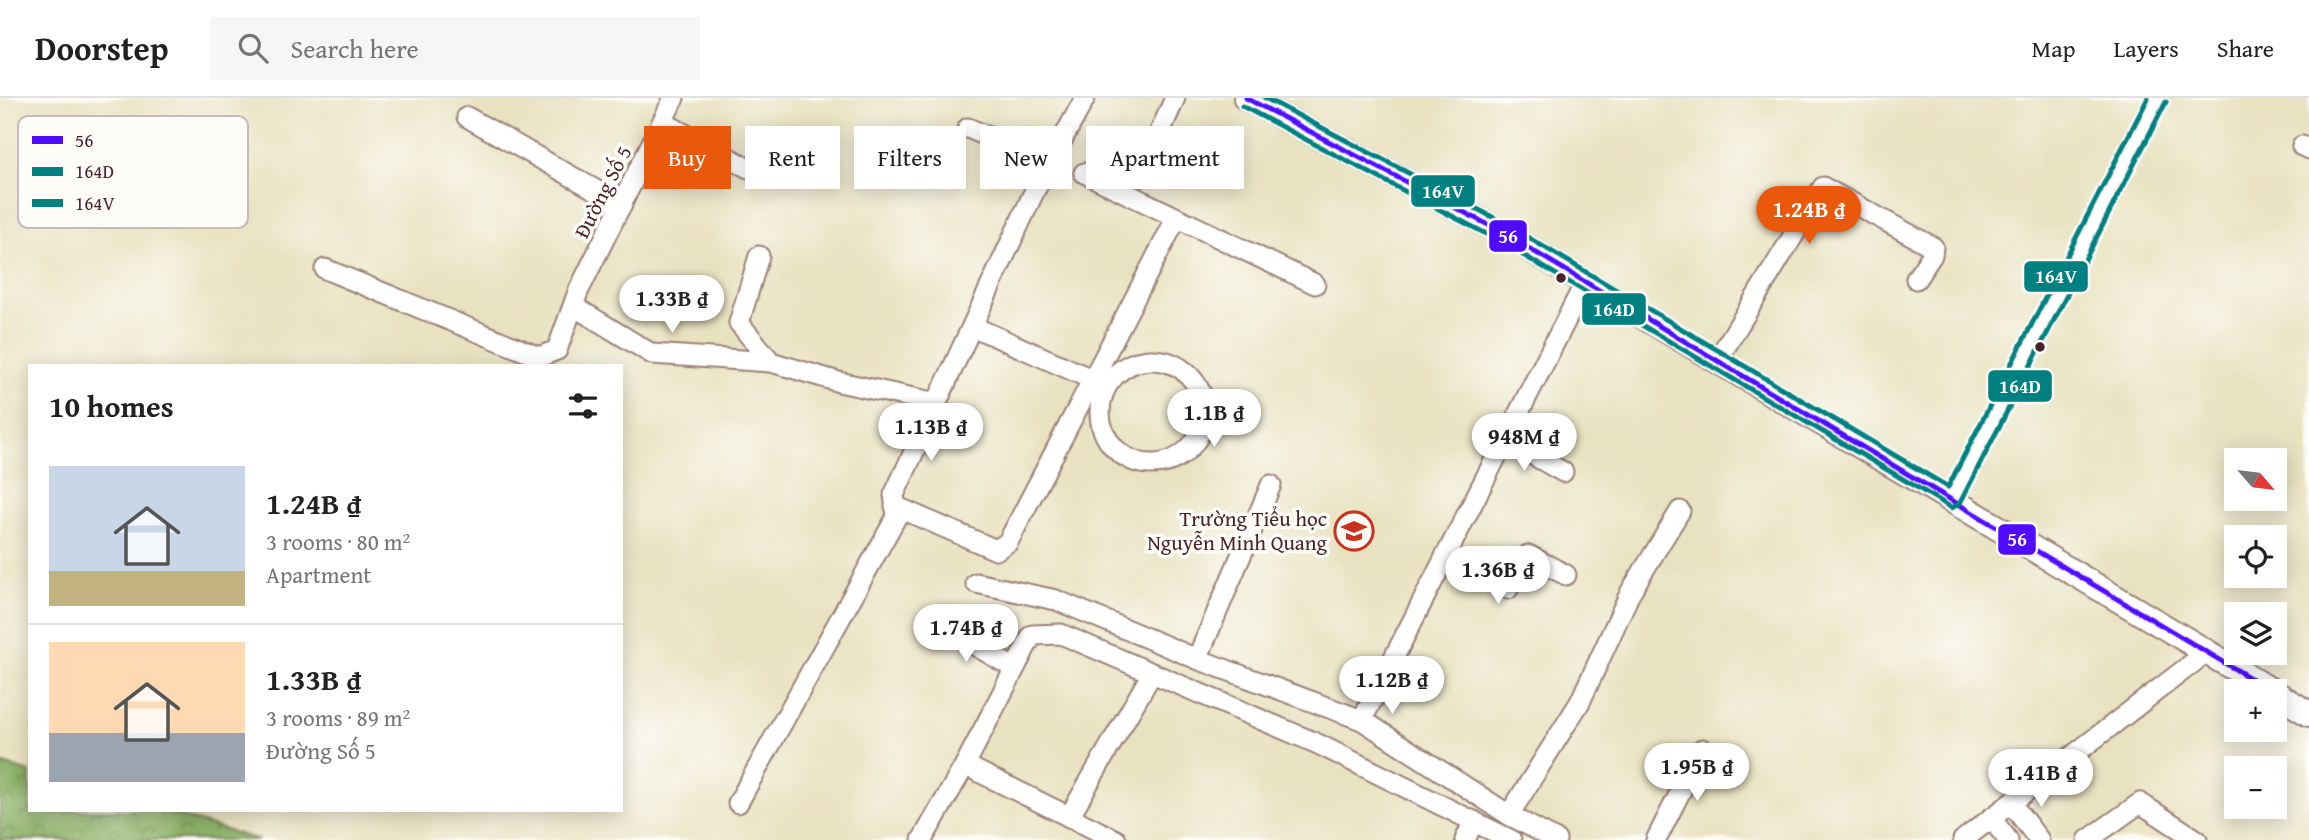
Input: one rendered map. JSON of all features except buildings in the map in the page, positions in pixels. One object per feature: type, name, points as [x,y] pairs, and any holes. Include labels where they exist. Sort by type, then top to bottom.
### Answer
[{"type":"main road","points":[[1246,98],[1498,230],[2252,679]]},
{"type":"main road","points":[[2287,700],[2309,713]]},
{"type":"street","points":[[1071,126],[1085,98]]},
{"type":"street","points":[[1163,126],[1175,98]]},
{"type":"street","points":[[1952,499],[2158,98]]},
{"type":"street","name":"Đường Số 5","points":[[325,269],[539,357],[556,350],[575,307],[578,292],[672,99]]},
{"type":"street","points":[[467,117],[622,205]]},
{"type":"street","points":[[663,121],[745,166]]},
{"type":"street","points":[[968,128],[980,133]]},
{"type":"street","points":[[1084,173],[1315,284]]},
{"type":"street","points":[[1718,359],[1823,187],[1933,247],[1929,260],[1916,279]]},
{"type":"street","points":[[738,803],[897,516],[894,495],[1036,189]]},
{"type":"street","points":[[895,506],[996,550],[1008,542],[1099,382],[1176,219]]},
{"type":"street","points":[[760,256],[739,323],[771,362]]},
{"type":"street","points":[[1362,720],[1586,281]]},
{"type":"street","points":[[575,307],[652,354],[771,362],[839,382],[937,403]]},
{"type":"street","points":[[974,327],[1099,382]]},
{"type":"street","points":[[1153,360],[1178,367],[1189,375],[1202,399],[1202,426],[1196,439],[1188,449],[1164,463],[1151,464],[1125,457],[1114,449],[1101,425],[1099,382],[1139,361],[1153,360]]},
{"type":"street","points":[[1505,439],[1563,472]]},
{"type":"street","points":[[1197,659],[1271,485]]},
{"type":"street","points":[[1508,815],[1580,702],[1631,591],[1680,511]]},
{"type":"street","points":[[1447,554],[1508,589],[1528,555],[1566,575]]},
{"type":"street","points":[[976,583],[1056,600],[1197,659],[1362,720],[1508,815],[1556,840]]},
{"type":"street","points":[[938,624],[1014,668]]},
{"type":"street","points":[[922,840],[965,765],[1032,635],[1060,634],[1318,744],[1474,821],[1500,838]]},
{"type":"street","points":[[1963,840],[2207,652]]},
{"type":"street","points":[[1069,817],[1151,675]]},
{"type":"street","points":[[1656,840],[1702,749]]},
{"type":"street","points":[[965,765],[1116,840]]},
{"type":"street","points":[[2011,803],[2039,840]]},
{"type":"street","points":[[2088,840],[2140,803],[2197,840]]},
{"type":"street","points":[[1991,818],[2008,840]]},
{"type":"street","points":[[1465,840],[1474,821]]},
{"type":"green space","points":[[0,763],[28,771],[28,812],[166,812],[259,840],[0,840]]},
{"type":"transit line","name":"56","points":[[1246,98],[1498,230],[2252,679]]},
{"type":"transit line","name":"164V","points":[[1265,98],[1502,222],[1948,487],[2148,98]]},
{"type":"transit line","name":"164D","points":[[1242,106],[1494,238],[1952,508],[1960,503],[2166,102]]},
{"type":"place","name":"Trường Tiểu học Nguyễn Minh Quang","points":[[1354,531]]}]
